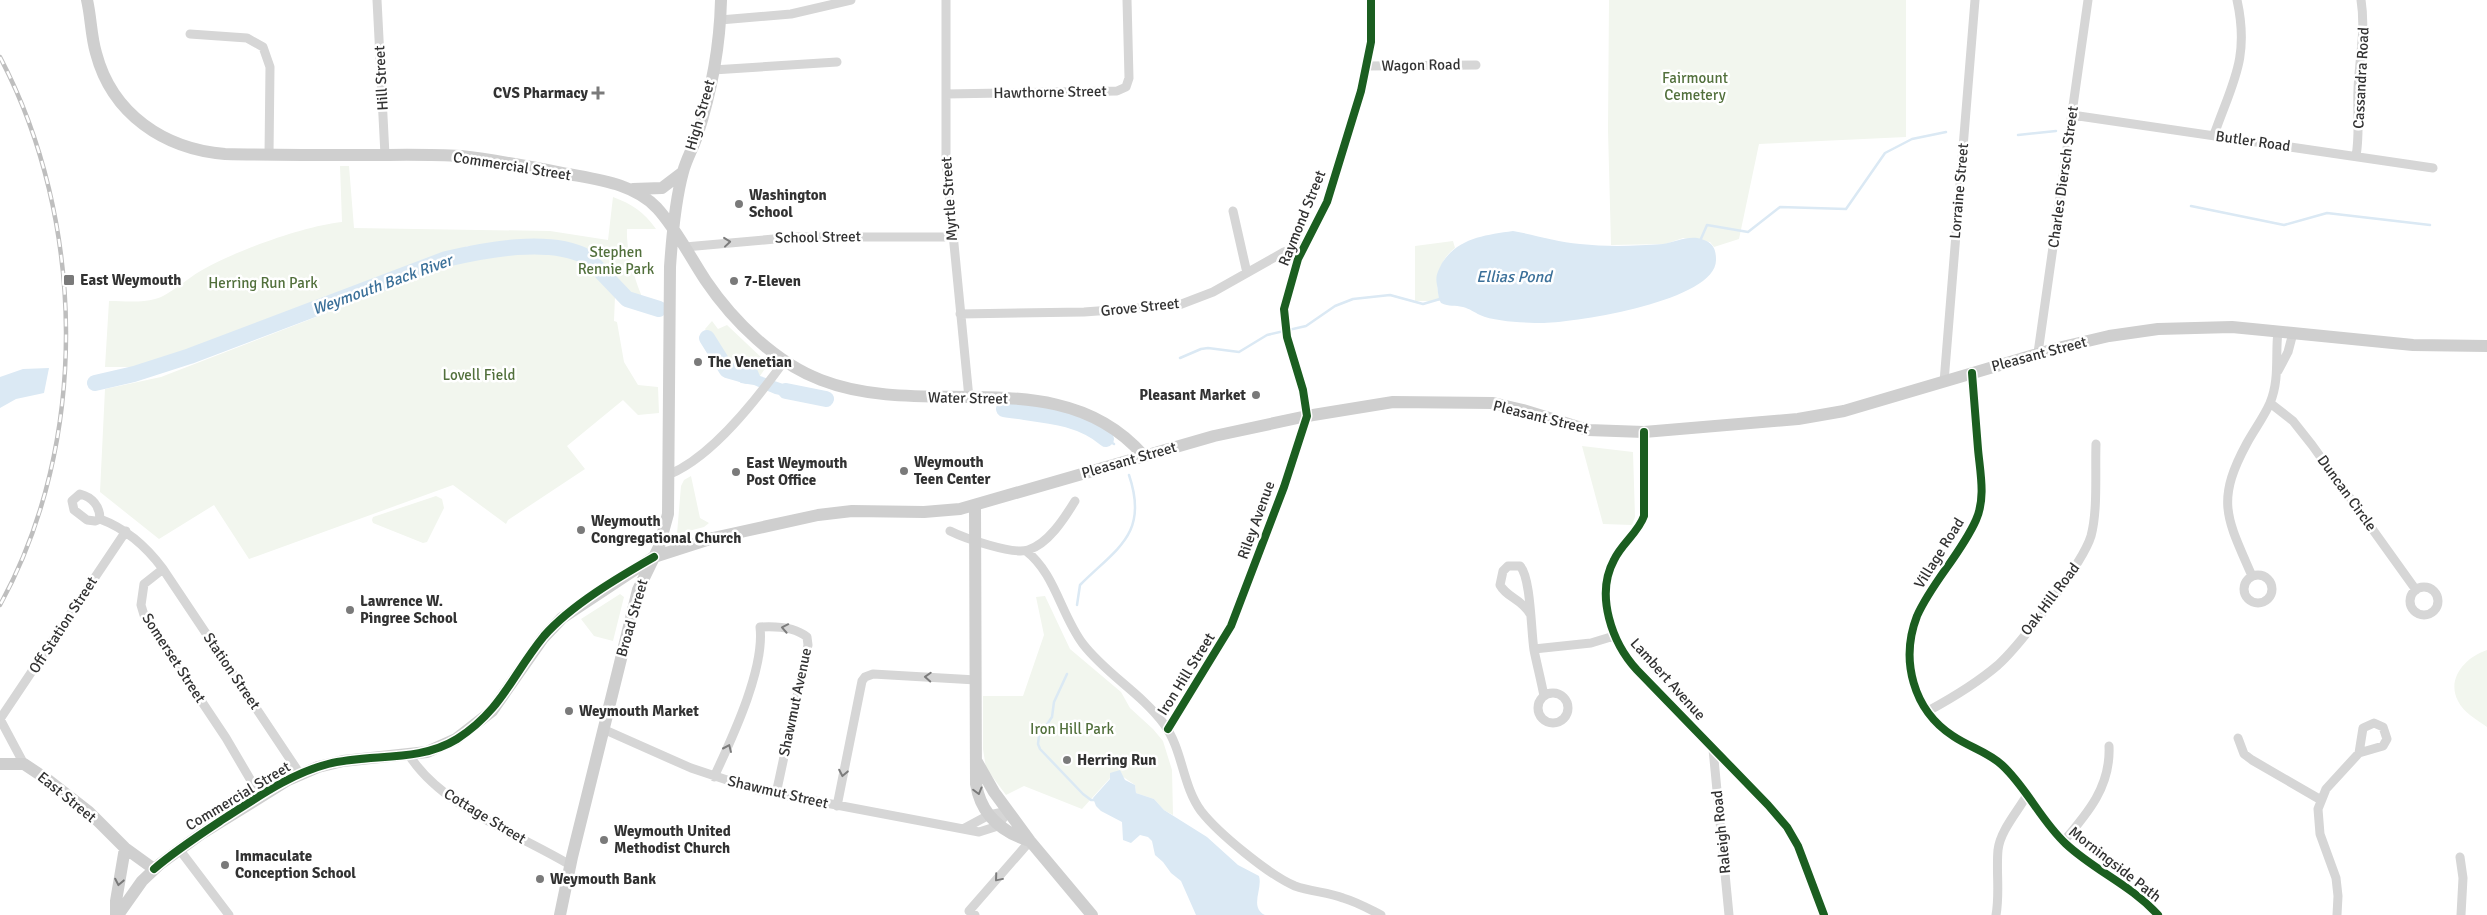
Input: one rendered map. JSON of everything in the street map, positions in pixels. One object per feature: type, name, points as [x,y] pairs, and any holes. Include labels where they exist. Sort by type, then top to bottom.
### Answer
[{"type":"main road","name":"Commercial Street","points":[[87,0],[96,53],[103,73],[120,102],[138,121],[168,141],[193,150],[225,154],[451,156],[506,162],[630,188],[656,207],[673,229],[707,282],[735,317],[785,360]]},
{"type":"main road","name":"High Street","points":[[673,229],[683,172],[697,136],[713,70],[721,0]]},
{"type":"main road","points":[[630,188],[649,190],[662,188],[683,172]]},
{"type":"main road","name":"Broad Street","points":[[560,915],[570,865],[638,590],[654,557],[667,523],[670,474],[670,280],[673,229]]},
{"type":"main road","name":"Pleasant Street","points":[[718,536],[836,512],[936,512],[975,505],[1142,455],[1214,436],[1308,416],[1393,402],[1475,402],[1515,408],[1588,430],[1644,432],[1819,416],[1863,406],[2038,353],[2109,336],[2158,329],[2232,327],[2418,346],[2487,346]]},
{"type":"main road","name":"Water Street","points":[[785,360],[820,380],[848,389],[895,396],[1045,401],[1070,407],[1117,430],[1142,455]]},
{"type":"main road","points":[[975,505],[975,758],[977,792],[993,820],[1030,841]]},
{"type":"main road","name":"Commercial Street","points":[[117,915],[142,881],[154,869],[260,796],[300,774],[343,761],[409,755],[427,752],[447,744],[481,721],[501,700],[551,629],[582,604],[654,557],[718,536]]},
{"type":"main road","points":[[975,758],[985,778],[1030,841],[1092,915]]},
{"type":"main road","name":"East Street","points":[[0,764],[24,764],[67,794],[126,848],[154,869]]},
{"type":"main road","points":[[117,915],[116,900],[126,848]]},
{"type":"street","name":"Hill Street","points":[[377,0],[385,155]]},
{"type":"street","points":[[720,20],[791,14],[851,0]]},
{"type":"street","name":"Myrtle Street","points":[[946,0],[946,162],[969,398]]},
{"type":"street","name":"Hawthorne Street","points":[[946,94],[1117,91],[1126,87],[1129,78],[1127,0]]},
{"type":"street","name":"Raymond Street","points":[[1308,416],[1303,390],[1283,318],[1285,300],[1306,244],[1327,202],[1367,66],[1372,28],[1371,0]]},
{"type":"street","name":"Lorraine Street","points":[[1944,382],[1975,0]]},
{"type":"street","name":"Charles Diersch Street","points":[[2038,353],[2088,0]]},
{"type":"street","points":[[2214,136],[2236,79],[2241,54],[2242,32],[2237,0]]},
{"type":"street","name":"Cassandra Road","points":[[2356,156],[2358,140],[2358,88],[2364,45],[2364,19],[2361,0]]},
{"type":"street","points":[[190,34],[247,38],[263,47],[270,67],[269,155]]},
{"type":"street","points":[[713,70],[837,62]]},
{"type":"street","name":"Wagon Road","points":[[1367,66],[1476,65]]},
{"type":"street","name":"Butler Road","points":[[2072,115],[2434,168]]},
{"type":"street","points":[[1233,211],[1247,273]]},
{"type":"street","name":"School Street","points":[[685,247],[770,238],[952,237]]},
{"type":"street","name":"Grove Street","points":[[960,314],[1084,312],[1164,307],[1195,300],[1284,252],[1306,244]]},
{"type":"street","points":[[2252,576],[2230,524],[2226,496],[2235,467],[2270,403],[2277,371],[2278,331]]},
{"type":"street","points":[[2277,371],[2288,352],[2293,333]]},
{"type":"street","points":[[670,474],[702,456],[758,394],[785,360]]},
{"type":"street","name":"Village Road","points":[[1928,711],[1916,691],[1911,676],[1910,641],[1921,609],[1969,534],[1980,507],[1981,480],[1972,373]]},
{"type":"street","name":"Duncan Circle","points":[[2270,403],[2293,421],[2416,590]]},
{"type":"street","name":"Riley Avenue","points":[[1228,633],[1284,487],[1308,416]]},
{"type":"street","name":"Lambert Avenue","points":[[1644,432],[1644,516],[1641,524],[1614,558],[1607,576],[1607,604],[1614,636],[1625,658],[1768,805],[1792,835],[1804,860],[1824,915]]},
{"type":"street","name":"Oak Hill Road","points":[[1928,711],[1960,694],[1998,664],[2065,581],[2085,551],[2091,534],[2096,444]]},
{"type":"street","points":[[950,531],[976,542],[1026,551],[1037,546],[1057,527],[1075,501]]},
{"type":"street","points":[[100,518],[126,531],[151,553],[164,569]]},
{"type":"street","name":"Off Station Street","points":[[0,719],[126,531]]},
{"type":"street","name":"Iron Hill Street","points":[[1026,551],[1042,566],[1065,615],[1084,645],[1168,729],[1179,752],[1194,800],[1210,821],[1284,880],[1304,889],[1343,897],[1381,915]]},
{"type":"street","points":[[1530,614],[1522,601],[1507,592],[1500,584],[1503,571],[1513,564],[1524,570],[1530,614],[1534,649],[1544,696]]},
{"type":"street","name":"Station Street","points":[[164,569],[300,774]]},
{"type":"street","name":"Somerset Street","points":[[164,569],[144,584],[141,605],[144,615],[226,738],[260,796]]},
{"type":"street","name":"Shawmut Avenue","points":[[714,776],[740,718],[760,652],[760,627],[782,627],[807,637],[808,645],[804,673],[776,794]]},
{"type":"street","name":"Iron Hill Street","points":[[1168,729],[1228,633]]},
{"type":"street","points":[[1534,649],[1591,643],[1614,636]]},
{"type":"street","points":[[837,806],[862,681],[865,677],[874,674],[976,680]]},
{"type":"street","name":"Morningside Path","points":[[1928,711],[1953,736],[2001,763],[2027,795],[2048,827],[2063,842],[2083,860],[2132,890],[2158,915]]},
{"type":"street","points":[[0,719],[24,764]]},
{"type":"street","name":"Shawmut Street","points":[[603,729],[714,776],[776,794],[978,832],[1008,811]]},
{"type":"street","points":[[2238,738],[2244,754],[2252,760],[2321,800]]},
{"type":"street","points":[[2063,842],[2096,800],[2106,778],[2110,746]]},
{"type":"street","name":"Raleigh Road","points":[[1713,749],[1729,915]]},
{"type":"street","points":[[2337,915],[2338,896],[2336,878],[2318,827],[2318,809],[2330,785],[2359,753]]},
{"type":"street","name":"Cottage Street","points":[[409,755],[420,771],[447,794],[570,865]]},
{"type":"street","points":[[1996,915],[2000,885],[1998,849],[2004,833],[2027,795]]},
{"type":"street","name":"Shawmut Street","points":[[961,830],[993,820],[1008,811]]},
{"type":"street","points":[[975,915],[969,911],[1030,841]]},
{"type":"street","points":[[179,850],[228,915]]},
{"type":"street","points":[[2460,856],[2463,878],[2461,915]]},
{"type":"green space","name":"Fairmount Cemetery","points":[[1609,0],[1906,0],[1906,137],[1759,144],[1739,239],[1714,247],[1710,242],[1683,238],[1665,244],[1611,245],[1608,130]]},
{"type":"green space","name":"Herring Run Park","points":[[340,166],[349,166],[354,228],[550,231],[608,240],[613,197],[620,200],[642,213],[656,229],[627,229],[632,267],[645,303],[631,298],[594,261],[599,256],[551,245],[468,246],[158,362],[140,367],[105,367],[109,301],[132,302],[161,297],[198,272],[235,254],[309,228],[342,222]]},
{"type":"green space","points":[[1453,241],[1455,248],[1441,265],[1439,272],[1437,287],[1440,301],[1415,301],[1415,246]]},
{"type":"green space","name":"Lovell Field","points":[[514,250],[562,252],[581,257],[588,262],[611,288],[615,296],[614,321],[617,322],[624,362],[638,385],[658,387],[659,413],[638,415],[623,400],[567,446],[585,469],[508,520],[506,524],[453,485],[249,559],[214,505],[159,539],[100,492],[105,389],[161,377],[482,253]]},
{"type":"green space","points":[[712,321],[718,329],[727,325],[763,359],[766,367],[760,376],[750,370],[729,367],[705,329]]},
{"type":"green space","points":[[1582,446],[1633,452],[1635,517],[1632,525],[1603,524]]},
{"type":"green space","points":[[691,476],[700,518],[709,523],[704,527],[677,534],[681,486],[684,480]]},
{"type":"green space","points":[[436,496],[442,499],[444,508],[427,542],[423,543],[373,523],[373,517]]},
{"type":"green space","points":[[620,594],[624,597],[613,641],[594,636],[581,619]]},
{"type":"green space","name":"Iron Hill Park","points":[[1045,596],[1070,649],[1121,692],[1130,708],[1163,741],[1172,770],[1173,815],[1164,810],[1154,799],[1136,793],[1135,785],[1122,776],[1111,777],[1082,809],[1024,786],[1006,795],[986,768],[983,749],[983,696],[1023,696],[1044,635],[1036,597]]},
{"type":"green space","points":[[2487,650],[2487,727],[2471,716],[2460,705],[2455,692],[2455,684],[2456,677],[2465,663]]},
{"type":"water","name":"Ellias Pond","points":[[1513,231],[1563,242],[1601,246],[1663,244],[1689,238],[1699,238],[1712,245],[1715,250],[1716,260],[1710,274],[1694,287],[1670,298],[1642,307],[1561,322],[1512,322],[1486,317],[1463,307],[1441,303],[1436,282],[1438,271],[1448,255],[1456,248],[1473,239]]},
{"type":"water","points":[[741,357],[750,370],[757,369],[760,376],[795,388],[807,396],[789,397],[775,394],[754,385],[741,383],[726,372]]},
{"type":"water","points":[[49,368],[44,393],[16,399],[0,408],[0,377],[23,369]]},
{"type":"water","points":[[1120,770],[1125,780],[1135,785],[1136,793],[1154,799],[1164,810],[1207,837],[1238,865],[1259,876],[1257,903],[1260,912],[1265,915],[1196,915],[1181,881],[1155,855],[1152,841],[1148,837],[1140,835],[1131,843],[1123,840],[1122,822],[1101,811],[1096,806],[1093,798],[1110,779],[1110,773]]},
{"type":"waterway","name":"Weymouth Back River","points":[[2018,135],[2056,131]]},
{"type":"waterway","name":"Weymouth Back River","points":[[1700,241],[1707,225],[1748,232],[1780,207],[1846,209],[1885,153],[1912,139],[1946,132]]},
{"type":"waterway","name":"Weymouth Back River","points":[[2191,206],[2284,225],[2327,213],[2430,225]]},
{"type":"waterway","name":"Weymouth Back River","points":[[95,383],[134,374],[190,356],[446,259],[498,249],[536,246],[572,251],[587,257],[627,299],[659,309]]},
{"type":"waterway","points":[[1180,358],[1208,348],[1239,352],[1267,335],[1306,326],[1335,306],[1353,299],[1390,295],[1423,304],[1440,299]]},
{"type":"waterway","name":"Weymouth Back River","points":[[707,338],[727,370],[748,376]]},
{"type":"waterway","name":"Weymouth Back River","points":[[786,391],[826,399]]},
{"type":"waterway","name":"Weymouth Back River","points":[[1004,409],[1058,417],[1083,425],[1106,439]]},
{"type":"waterway","name":"Weymouth Back River","points":[[1109,436],[1106,439],[1114,444]]},
{"type":"waterway","name":"Weymouth Back River","points":[[1077,605],[1080,585],[1117,549],[1126,538],[1132,526],[1135,512],[1134,495],[1129,475]]},
{"type":"waterway","name":"Weymouth Back River","points":[[1067,674],[1054,702],[1052,717],[1039,736],[1038,744],[1040,749],[1083,794],[1091,800],[1097,800]]},
{"type":"railway","points":[[0,57],[28,121],[49,189],[62,259],[66,331],[62,403],[50,473],[29,541],[0,605]]},
{"type":"cycle path","points":[[1168,729],[1231,626],[1284,487],[1307,416],[1303,390],[1287,337],[1284,309],[1298,259],[1327,202],[1361,91],[1371,42],[1371,0]]},
{"type":"cycle path","points":[[1972,373],[1981,476],[1981,503],[1976,520],[1963,545],[1930,591],[1917,616],[1910,650],[1910,666],[1914,683],[1928,712],[1939,725],[1953,736],[2002,765],[2066,844],[2077,854],[2125,886],[2158,915]]},
{"type":"cycle path","points":[[1644,432],[1644,516],[1638,528],[1621,548],[1614,560],[1606,588],[1606,603],[1614,633],[1628,659],[1637,670],[1787,827],[1798,846],[1824,915]]},
{"type":"cycle path","points":[[154,869],[225,818],[287,780],[314,768],[344,761],[410,755],[442,747],[457,739],[472,728],[496,704],[533,650],[555,625],[596,592],[654,557]]},
{"type":"place","name":"CVS Pharmacy","points":[[598,93]]},
{"type":"place","name":"Washington School","points":[[739,204]]},
{"type":"place","name":"East Weymouth","points":[[69,280]]},
{"type":"place","name":"7-Eleven","points":[[734,281]]},
{"type":"place","name":"The Venetian","points":[[698,362]]},
{"type":"place","name":"Pleasant Market","points":[[1256,395]]},
{"type":"place","name":"Weymouth Teen Center","points":[[904,471]]},
{"type":"place","name":"East Weymouth Post Office","points":[[736,472]]},
{"type":"place","name":"Weymouth Congregational Church","points":[[581,530]]},
{"type":"place","name":"Lawrence W. Pingree School","points":[[350,610]]},
{"type":"place","name":"Weymouth Market","points":[[569,711]]},
{"type":"place","name":"Herring Run","points":[[1067,760]]},
{"type":"place","name":"Weymouth United Methodist Church","points":[[604,840]]},
{"type":"place","name":"Immaculate Conception School","points":[[225,865]]},
{"type":"place","name":"Weymouth Bank","points":[[540,879]]},
{"type":"park label","name":"Stephen Rennie Park","points":[[616,260]]}]
